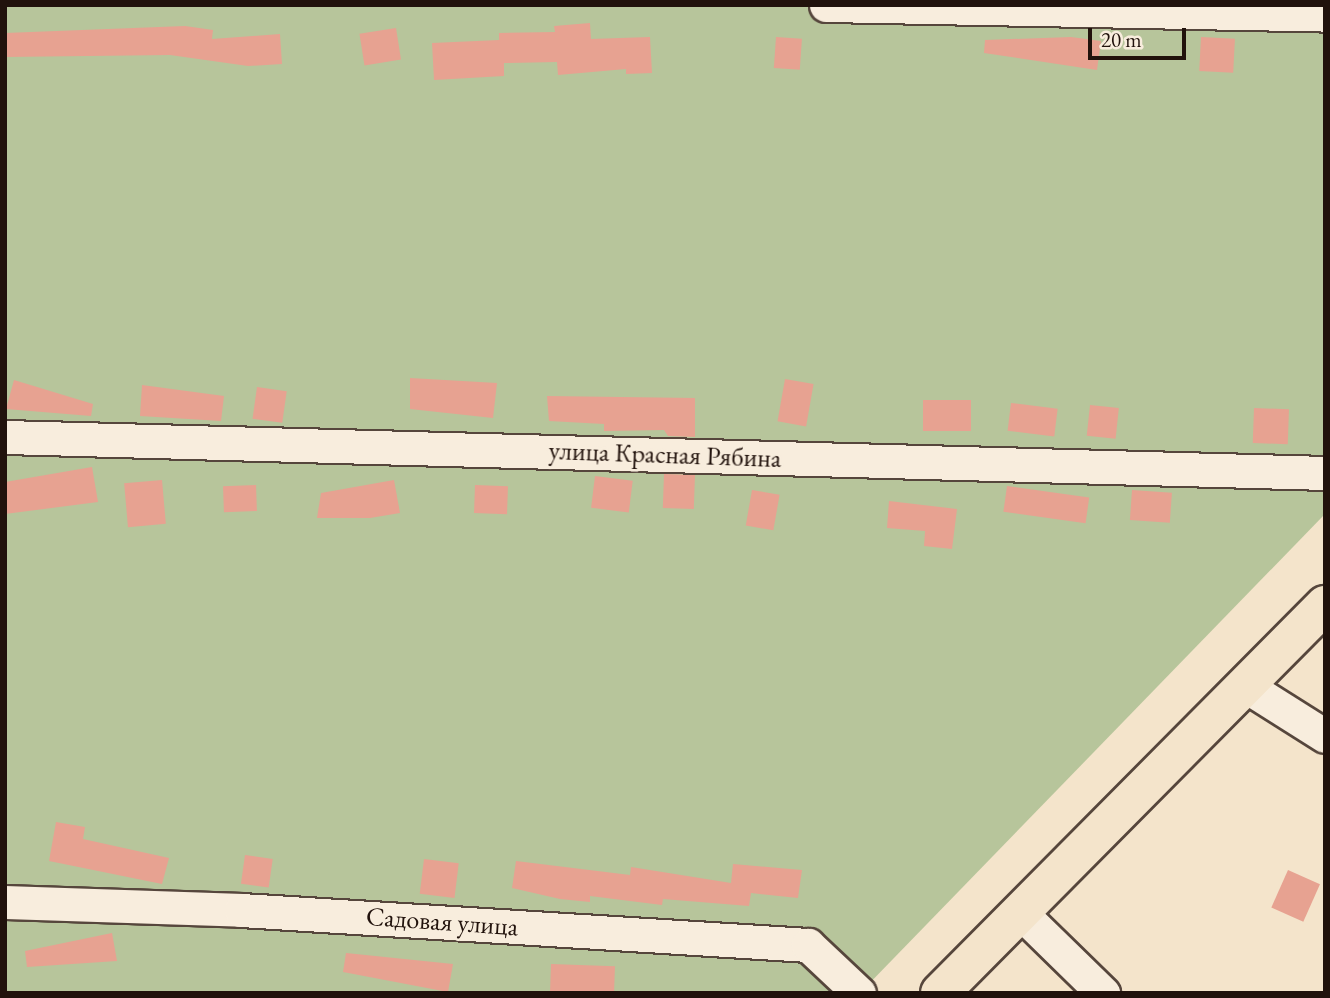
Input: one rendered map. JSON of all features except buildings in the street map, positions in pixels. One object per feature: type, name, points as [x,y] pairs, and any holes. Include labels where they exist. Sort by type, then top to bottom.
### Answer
[{"type":"main road","points":[[940,993],[1325,605]]},
{"type":"lane","points":[[826,5],[1325,15]]},
{"type":"lane","name":"улица Красная Рябина","points":[[5,437],[1325,473]]},
{"type":"lane","points":[[1246,686],[1325,736]]},
{"type":"lane","name":"Садовая улица","points":[[5,902],[242,910],[808,945],[859,993]]},
{"type":"lane","points":[[1021,913],[1103,993]]},
{"type":"green space","points":[[5,5],[1325,5],[1325,514],[860,993],[5,993]]}]
